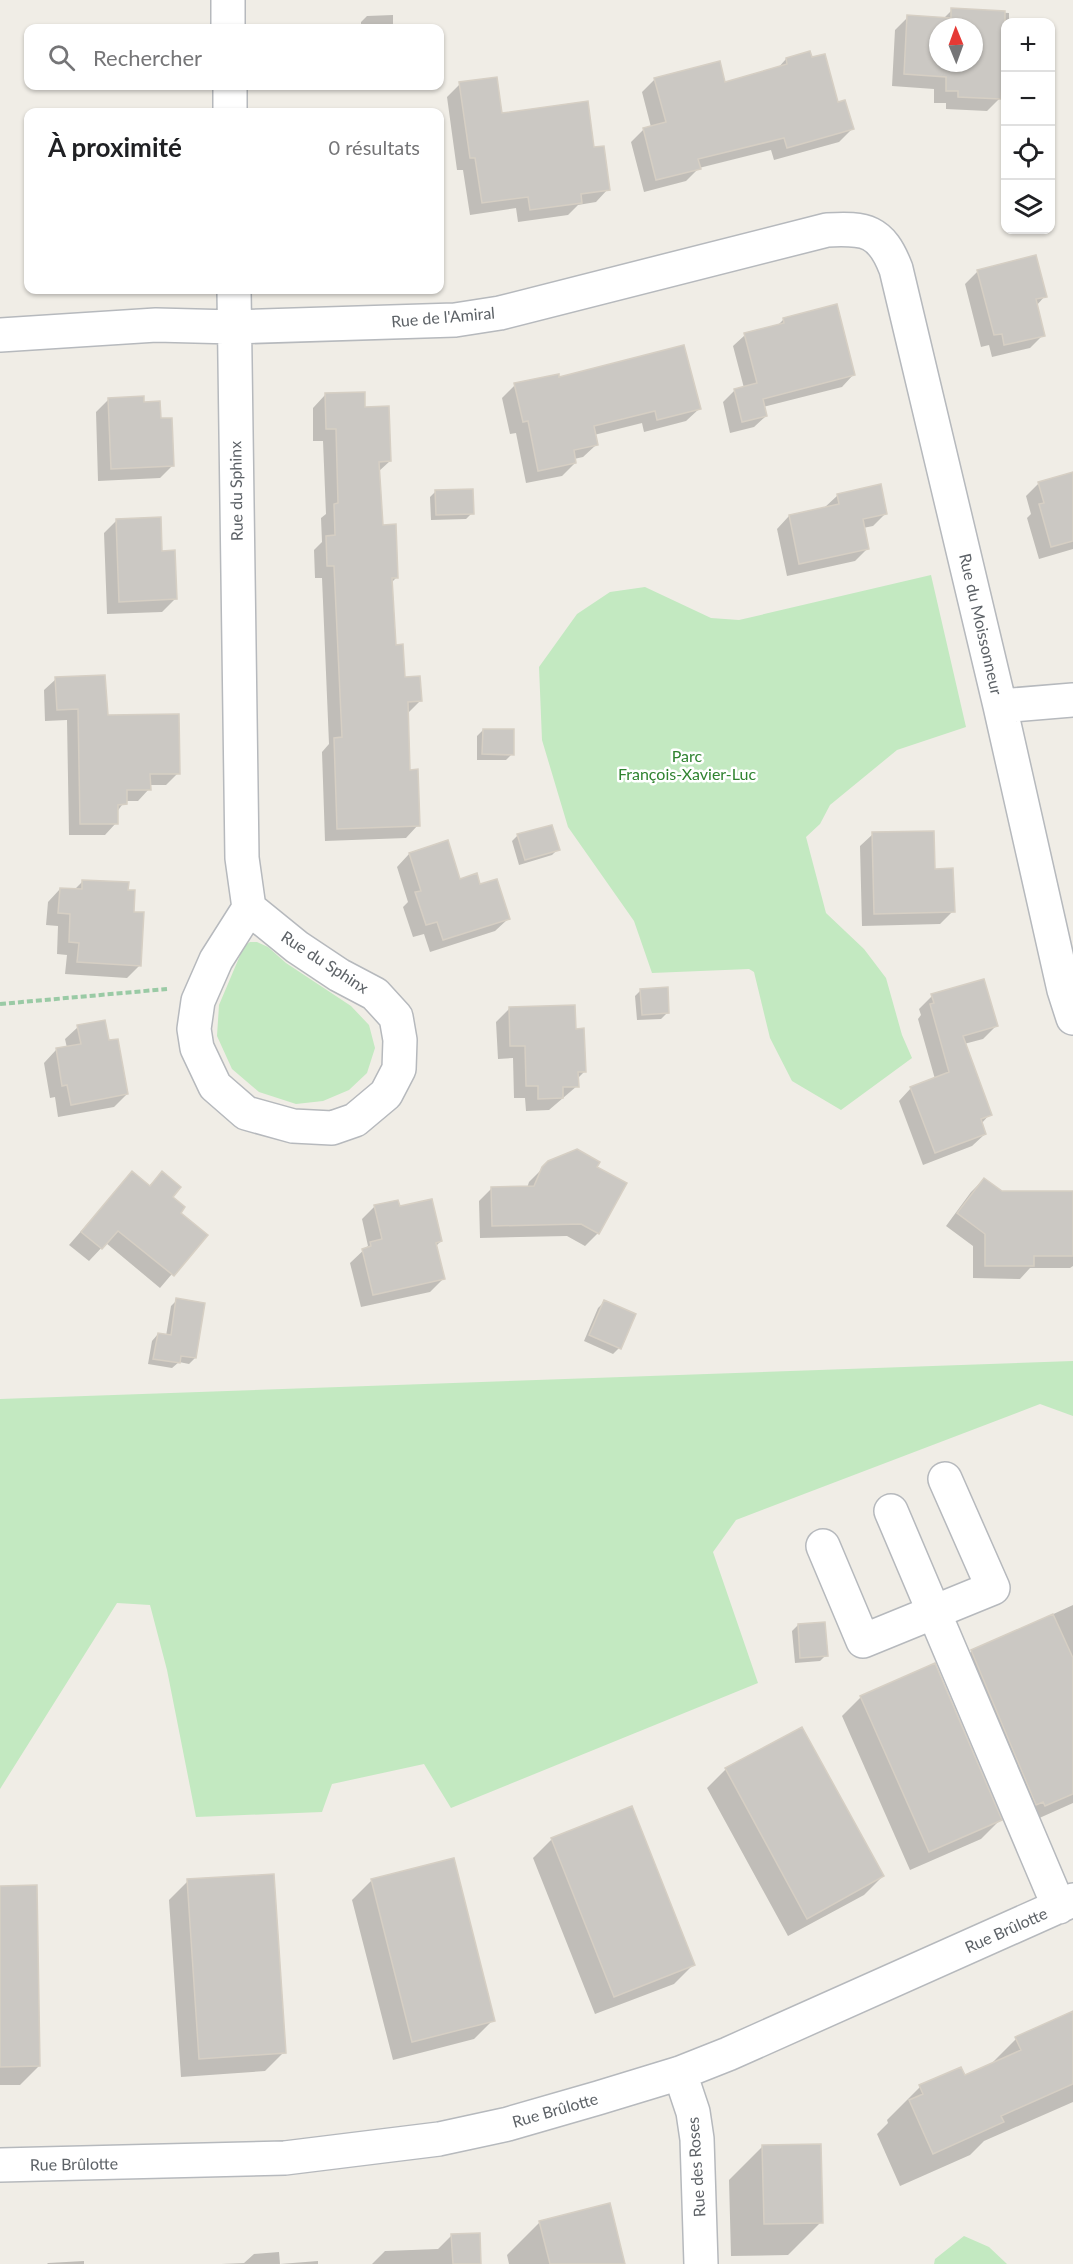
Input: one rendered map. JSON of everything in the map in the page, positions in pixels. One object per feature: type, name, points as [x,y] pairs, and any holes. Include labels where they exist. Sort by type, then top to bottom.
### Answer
[{"type":"street","points":[[228,0],[228,24]]},
{"type":"street","points":[[230,90],[230,108]]},
{"type":"street","name":"Rue de l'Amiral","points":[[0,335],[156,326],[234,327],[455,320],[500,314],[826,230],[855,228],[875,236]]},
{"type":"street","name":"Rue du Moissonneur","points":[[875,236],[889,249],[896,269],[1000,706],[1064,990],[1073,1018]]},
{"type":"street","name":"Rue du Sphinx","points":[[234,294],[242,858],[249,908],[216,960],[198,1001],[194,1029],[197,1048],[214,1086],[246,1113],[293,1126],[332,1128],[355,1120],[386,1094],[399,1068],[400,1040],[396,1017],[375,994],[339,975],[297,947],[249,908]]},
{"type":"street","points":[[1000,706],[1073,700]]},
{"type":"street","points":[[824,1546],[863,1641],[993,1588],[945,1479]]},
{"type":"street","points":[[891,1510],[933,1613],[1066,1903]]},
{"type":"street","name":"Rue Brûlotte","points":[[0,2165],[285,2158],[383,2148],[440,2139],[508,2124],[680,2073],[728,2054],[1066,1903]]},
{"type":"street","name":"Rue des Roses","points":[[680,2073],[693,2112],[697,2139],[701,2264]]},
{"type":"path","points":[[0,1004],[205,986]]},
{"type":"green space","name":"Parc François-Xavier-Luc","points":[[931,575],[966,727],[897,750],[830,805],[820,824],[806,837],[826,913],[864,949],[886,978],[902,1035],[912,1058],[841,1110],[792,1081],[770,1038],[754,972],[749,969],[652,973],[634,921],[568,827],[542,740],[539,667],[577,614],[610,592],[645,587],[711,618],[739,620]]},
{"type":"green space","points":[[250,942],[257,942],[268,947],[286,963],[351,1006],[369,1025],[375,1048],[367,1073],[349,1090],[323,1101],[296,1104],[259,1092],[232,1069],[217,1036],[219,1005],[244,946]]},
{"type":"green space","points":[[1073,1361],[1073,1416],[1040,1404],[736,1520],[713,1552],[758,1683],[451,1808],[424,1764],[332,1784],[322,1812],[196,1817],[167,1670],[150,1605],[117,1603],[0,1789],[0,1399]]},
{"type":"green space","points":[[964,2236],[989,2247],[1007,2264],[934,2264],[935,2259]]},
{"type":"building","points":[[951,8],[1005,11],[1005,18],[1001,18],[1001,99],[958,97],[958,91],[946,91],[946,77],[904,74],[907,15],[951,18]]},
{"type":"building","points":[[810,51],[812,57],[825,54],[838,102],[845,100],[854,129],[787,148],[784,138],[698,159],[701,169],[656,180],[643,128],[666,122],[654,78],[720,61],[725,82],[787,64],[786,58]]},
{"type":"building","points":[[497,77],[502,113],[588,101],[594,147],[604,146],[610,190],[581,194],[582,203],[530,210],[528,197],[482,203],[475,158],[470,158],[459,82]]},
{"type":"building","points":[[1036,255],[1047,297],[1036,299],[1045,336],[1004,345],[1002,334],[994,335],[977,270]]},
{"type":"building","points":[[837,304],[855,375],[763,399],[767,416],[742,422],[734,389],[757,383],[744,333],[784,323],[783,318]]},
{"type":"building","points":[[684,345],[701,409],[657,420],[655,411],[594,426],[598,445],[574,450],[576,463],[538,471],[528,421],[523,422],[514,383],[559,374],[559,377]]},
{"type":"building","points":[[365,392],[365,407],[389,406],[391,461],[379,462],[383,525],[396,524],[398,578],[392,578],[396,645],[403,644],[405,677],[420,676],[422,701],[408,702],[410,770],[418,769],[420,826],[337,829],[334,738],[342,737],[334,566],[327,566],[326,536],[335,535],[334,504],[338,503],[336,429],[326,429],[325,393]]},
{"type":"building","points":[[144,396],[144,402],[160,401],[161,418],[172,418],[174,466],[111,469],[108,398]]},
{"type":"building","points":[[1073,472],[1073,541],[1051,547],[1039,504],[1044,503],[1038,482]]},
{"type":"building","points":[[881,484],[887,514],[863,519],[869,549],[799,564],[789,515],[839,504],[837,494]]},
{"type":"building","points":[[473,489],[474,514],[436,515],[435,490]]},
{"type":"building","points":[[161,517],[162,551],[175,550],[177,599],[119,602],[116,519]]},
{"type":"building","points":[[105,675],[108,715],[179,714],[180,774],[150,774],[151,790],[127,790],[127,804],[118,805],[118,824],[80,824],[78,709],[57,710],[55,677]]},
{"type":"building","points":[[483,729],[514,729],[514,755],[482,754]]},
{"type":"building","points":[[552,825],[560,850],[525,860],[517,834]]},
{"type":"building","points":[[934,831],[935,869],[953,868],[955,912],[874,914],[872,832]]},
{"type":"building","points":[[448,840],[460,879],[477,873],[480,884],[497,879],[510,919],[443,940],[437,922],[426,925],[415,892],[421,891],[409,853]]},
{"type":"building","points":[[82,880],[129,882],[128,890],[135,890],[134,912],[144,912],[141,966],[77,962],[79,943],[69,942],[70,914],[58,913],[60,888],[82,889]]},
{"type":"building","points":[[984,979],[998,1026],[963,1036],[992,1115],[981,1119],[986,1134],[935,1153],[910,1087],[949,1072],[930,1004],[934,1003],[931,994]]},
{"type":"building","points":[[668,987],[669,1013],[642,1015],[640,989]]},
{"type":"building","points":[[575,1005],[576,1029],[584,1028],[586,1072],[578,1072],[579,1087],[563,1087],[563,1098],[538,1099],[538,1086],[526,1086],[525,1046],[510,1046],[509,1007]]},
{"type":"building","points":[[105,1020],[109,1040],[118,1039],[128,1094],[71,1105],[67,1085],[62,1086],[56,1048],[81,1044],[77,1025]]},
{"type":"building","points":[[577,1149],[600,1162],[597,1167],[627,1183],[599,1234],[581,1224],[492,1226],[491,1187],[534,1186],[542,1167],[548,1161]]},
{"type":"building","points":[[132,1171],[150,1186],[162,1171],[181,1187],[173,1197],[185,1207],[181,1213],[208,1235],[174,1276],[118,1231],[102,1249],[81,1232]]},
{"type":"building","points":[[984,1178],[1002,1191],[1073,1191],[1073,1256],[1034,1256],[1034,1266],[985,1266],[985,1234],[957,1213]]},
{"type":"building","points":[[432,1199],[442,1241],[436,1243],[445,1279],[373,1295],[362,1249],[371,1246],[370,1242],[382,1239],[374,1205],[398,1200],[400,1206]]},
{"type":"building","points":[[176,1298],[205,1303],[196,1358],[181,1356],[180,1363],[153,1359],[158,1333],[171,1335]]},
{"type":"building","points":[[604,1300],[636,1314],[621,1349],[589,1335]]},
{"type":"building","points":[[1053,1614],[1073,1658],[1073,1794],[1045,1806],[1043,1802],[1036,1805],[971,1650]]},
{"type":"building","points":[[825,1622],[828,1656],[800,1658],[798,1624]]},
{"type":"building","points":[[935,1663],[1002,1820],[929,1852],[860,1696]]},
{"type":"building","points":[[802,1727],[884,1876],[807,1919],[725,1768]]},
{"type":"building","points":[[632,1806],[695,1965],[614,1997],[551,1838]]},
{"type":"building","points":[[454,1858],[495,2021],[412,2042],[371,1879]]},
{"type":"building","points":[[274,1874],[286,2053],[199,2059],[187,1879]]},
{"type":"building","points":[[37,1885],[40,2066],[0,2067],[0,1886]]},
{"type":"building","points":[[1073,2011],[1073,2084],[1001,2116],[1004,2122],[933,2154],[909,2100],[923,2094],[919,2085],[961,2067],[965,2075],[1021,2050],[1015,2037]]},
{"type":"building","points":[[821,2144],[823,2223],[764,2224],[762,2145]]},
{"type":"building","points":[[610,2203],[625,2264],[550,2264],[539,2221]]},
{"type":"building","points":[[480,2233],[481,2264],[453,2264],[451,2234]]}]
